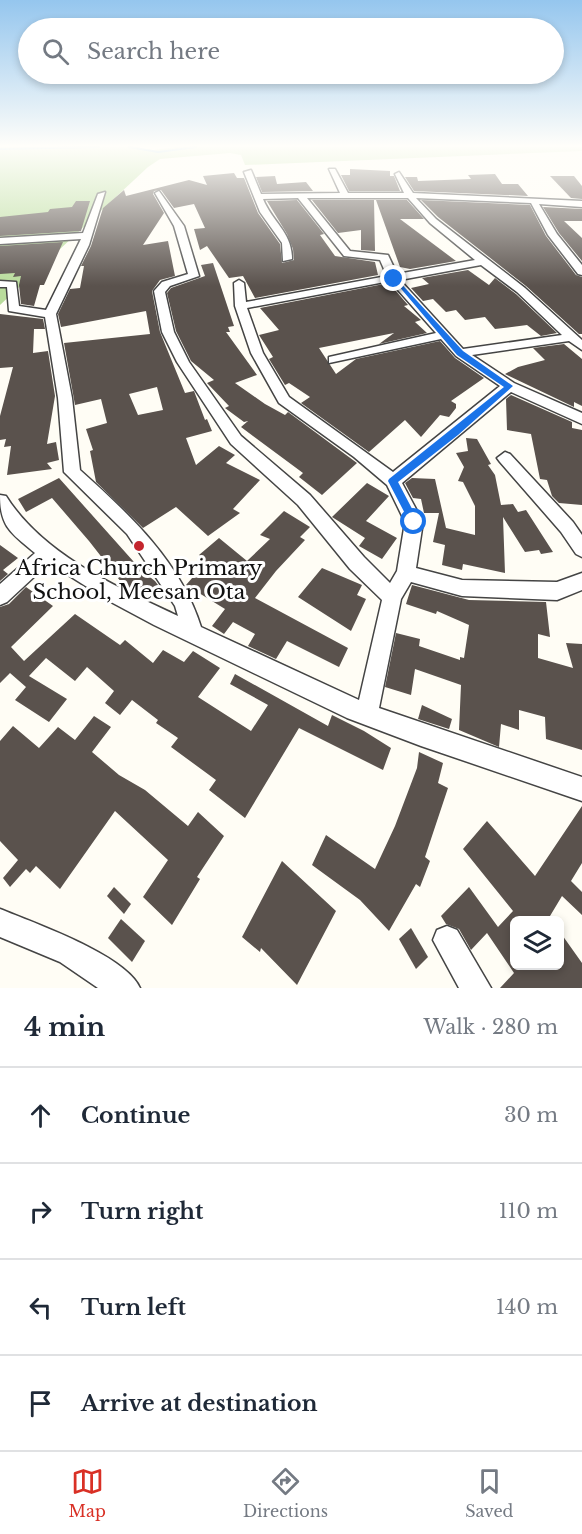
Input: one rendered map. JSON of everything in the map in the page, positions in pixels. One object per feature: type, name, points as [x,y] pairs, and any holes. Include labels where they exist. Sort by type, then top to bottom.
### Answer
[{"type":"street","points":[[159,193],[179,226],[194,276],[166,284],[159,291],[168,332],[183,362],[236,440],[304,500],[357,563],[392,597]]},
{"type":"street","points":[[257,193],[264,212],[287,243],[287,259]]},
{"type":"street","points":[[259,197],[342,193]]},
{"type":"street","points":[[346,193],[582,204]]},
{"type":"street","points":[[407,193],[439,225],[582,346]]},
{"type":"street","points":[[102,194],[86,237],[50,314],[65,398],[72,472],[133,530],[184,603],[193,634]]},
{"type":"street","points":[[300,195],[347,254],[384,257],[394,279],[460,353],[509,386],[582,419]]},
{"type":"street","points":[[534,202],[553,235],[582,272]]},
{"type":"street","points":[[0,241],[86,237]]},
{"type":"street","points":[[241,306],[484,261]]},
{"type":"street","points":[[239,283],[241,306],[257,353],[284,400],[359,453],[393,481],[414,522],[406,573],[392,597],[367,714]]},
{"type":"street","points":[[0,284],[12,284],[13,309],[50,314]]},
{"type":"street","points":[[334,360],[444,335]]},
{"type":"street","points":[[460,353],[571,337]]},
{"type":"street","points":[[393,481],[455,433],[509,386]]},
{"type":"street","points":[[505,458],[575,528],[582,549]]},
{"type":"street","points":[[0,501],[3,512],[48,554],[94,584],[193,634],[367,714],[582,789]]},
{"type":"street","points":[[0,596],[48,554]]},
{"type":"street","points":[[406,573],[462,588],[557,591],[582,581]]},
{"type":"street","points":[[0,923],[70,952],[125,988]]},
{"type":"street","points":[[447,940],[476,988]]},
{"type":"green space","points":[[0,193],[120,193],[0,305]]},
{"type":"building","points":[[120,193],[125,193],[126,196],[153,193],[164,213],[143,245],[168,241],[175,276],[160,280],[152,291],[160,332],[185,393],[194,391],[205,420],[207,419],[212,431],[186,438],[196,465],[219,446],[235,455],[226,463],[260,480],[233,509],[240,513],[208,536],[176,507],[143,528],[96,482],[90,451],[93,450],[86,429],[107,423],[101,399],[75,405],[64,343],[150,334],[146,311],[61,327],[58,314],[70,289],[80,288],[84,266],[81,266],[91,246],[103,208]],"holes":[[[157,387],[163,410],[138,415],[129,394]]]},
{"type":"building","points":[[163,193],[250,193],[258,213],[280,244],[282,263],[294,260],[293,249],[287,234],[267,201],[297,200],[324,234],[320,235],[335,256],[375,262],[378,275],[255,298],[243,276],[229,278],[207,246],[200,250],[194,229],[205,228],[194,204],[174,208]]},
{"type":"building","points":[[462,193],[526,193],[528,196]]},
{"type":"building","points":[[566,193],[582,193],[582,199],[571,198]]},
{"type":"building","points":[[312,200],[374,200],[375,251],[361,250],[361,230],[338,233]]},
{"type":"building","points":[[376,200],[407,200],[424,219],[400,219],[456,261],[410,269],[400,267]]},
{"type":"building","points":[[421,200],[530,205],[546,236],[576,275],[582,277],[582,334],[579,334],[526,286],[438,217]]},
{"type":"building","points":[[76,201],[90,201],[81,231],[0,236],[0,217],[72,207]]},
{"type":"building","points":[[543,207],[582,209],[582,221],[564,221],[582,238],[582,261],[559,233]]},
{"type":"building","points":[[63,242],[44,285],[40,285],[34,306],[21,304],[19,285],[21,276],[13,277],[15,273],[0,274],[0,246]]},
{"type":"building","points":[[213,263],[234,326],[228,327],[230,332],[226,332],[257,375],[235,383],[285,415],[288,412],[357,463],[322,495],[299,477],[303,473],[241,427],[248,421],[244,422],[225,408],[229,406],[207,383],[214,380],[191,361],[176,331],[167,293],[171,288],[205,276],[201,265]]},
{"type":"building","points":[[468,270],[489,285],[495,278],[516,294],[557,333],[541,336],[527,325],[495,329],[485,317],[465,320],[456,310],[446,312],[433,299],[423,301],[411,288],[429,284],[422,278]]},
{"type":"building","points":[[389,283],[408,305],[404,306],[421,320],[415,322],[427,333],[379,344],[394,333],[319,348],[336,374],[356,359],[440,341],[455,358],[484,378],[451,401],[456,404],[456,408],[449,417],[440,415],[421,437],[405,420],[369,452],[301,403],[310,397],[289,383],[285,385],[269,359],[273,357],[259,335],[279,330],[260,308]]},
{"type":"building","points":[[0,314],[43,319],[45,329],[34,329],[33,353],[48,351],[55,396],[47,444],[56,442],[59,460],[47,463],[52,469],[7,475],[11,446],[4,447],[6,439],[0,440],[0,416],[13,367],[0,368]]},
{"type":"building","points":[[564,344],[582,359],[582,406],[574,402],[574,407],[505,374],[518,367],[545,360],[533,348]]},
{"type":"building","points":[[511,395],[572,422],[572,428],[582,430],[582,505],[559,503],[552,496],[547,480],[540,479],[531,434],[507,430],[506,399]]},
{"type":"building","points":[[466,438],[477,439],[491,464],[488,465],[495,475],[501,505],[513,504],[518,512],[526,510],[553,552],[541,554],[539,550],[525,552],[503,517],[505,573],[463,564],[462,570],[442,565],[445,545],[433,542],[439,513],[424,513],[421,499],[413,498],[405,483],[412,478],[435,479],[446,528],[475,535],[475,506],[463,482],[458,481],[464,467],[456,453],[468,451]]},
{"type":"building","points":[[59,478],[142,571],[158,585],[145,598],[125,587],[52,498],[26,512],[18,499]]},
{"type":"building","points":[[367,483],[389,496],[366,521],[397,538],[382,559],[359,546],[365,538],[332,517]]},
{"type":"building","points":[[284,511],[310,527],[300,537],[305,540],[255,598],[348,648],[339,667],[287,641],[276,659],[248,646],[255,634],[233,622],[224,634],[212,626],[225,609],[186,585],[206,562],[199,555],[219,538],[247,561],[270,539],[260,535]]},
{"type":"building","points":[[0,545],[18,558],[3,570],[8,574],[0,581]]},
{"type":"building","points":[[322,568],[362,585],[357,595],[366,599],[351,631],[298,597]]},
{"type":"building","points":[[412,585],[469,600],[546,602],[550,637],[538,634],[538,658],[573,668],[566,643],[582,644],[582,750],[546,739],[545,717],[519,710],[519,730],[501,724],[499,747],[459,730],[461,685],[415,669],[411,695],[385,687],[396,633],[420,639],[419,646],[460,660],[460,657],[464,658],[469,625],[437,611],[436,614],[406,604]]},
{"type":"building","points":[[26,587],[53,606],[11,647],[24,661],[75,614],[120,645],[125,640],[153,663],[163,650],[184,662],[193,651],[220,668],[198,697],[251,731],[268,705],[230,684],[235,674],[328,726],[332,715],[364,731],[391,748],[383,770],[299,728],[245,818],[209,790],[216,780],[171,747],[178,738],[156,723],[158,720],[132,700],[120,715],[105,703],[114,691],[87,667],[75,681],[46,658],[29,676],[67,699],[49,722],[15,700],[26,687],[10,673],[0,683],[0,607],[9,604]]},
{"type":"building","points":[[422,705],[452,719],[449,729],[418,719]]},
{"type":"building","points":[[94,716],[111,727],[92,752],[119,775],[145,790],[188,826],[198,812],[224,836],[197,877],[200,879],[172,925],[143,897],[168,860],[115,811],[60,889],[36,866],[30,873],[26,869],[10,887],[3,878],[18,860],[0,841],[0,741],[13,726],[39,748],[58,727],[75,740]]},
{"type":"building","points":[[419,752],[443,763],[438,783],[448,788],[425,857],[430,861],[420,887],[416,884],[389,931],[360,900],[312,865],[326,835],[375,869],[395,826],[417,768]]},
{"type":"building","points":[[582,806],[582,863],[571,881],[582,892],[582,915],[562,896],[550,916],[510,916],[510,967],[487,933],[471,950],[459,929],[446,924],[441,916],[469,887],[498,927],[513,911],[463,849],[487,821],[535,876]]},
{"type":"building","points":[[282,861],[336,911],[297,985],[261,948],[260,952],[242,937]]},
{"type":"building","points":[[114,887],[131,904],[124,914],[107,896]]},
{"type":"building","points":[[121,919],[145,941],[132,962],[108,938]]},
{"type":"building","points":[[411,928],[428,957],[416,969],[399,939]]},
{"type":"building","points":[[564,938],[582,963],[582,988],[500,988],[514,973],[512,970],[564,970]]},
{"type":"place","name":"Africa Church Primary School, Meesan Ota","points":[[139,546]]},
{"type":"route","points":[[394,279],[460,353],[509,386],[455,433],[393,481],[414,522]]}]
